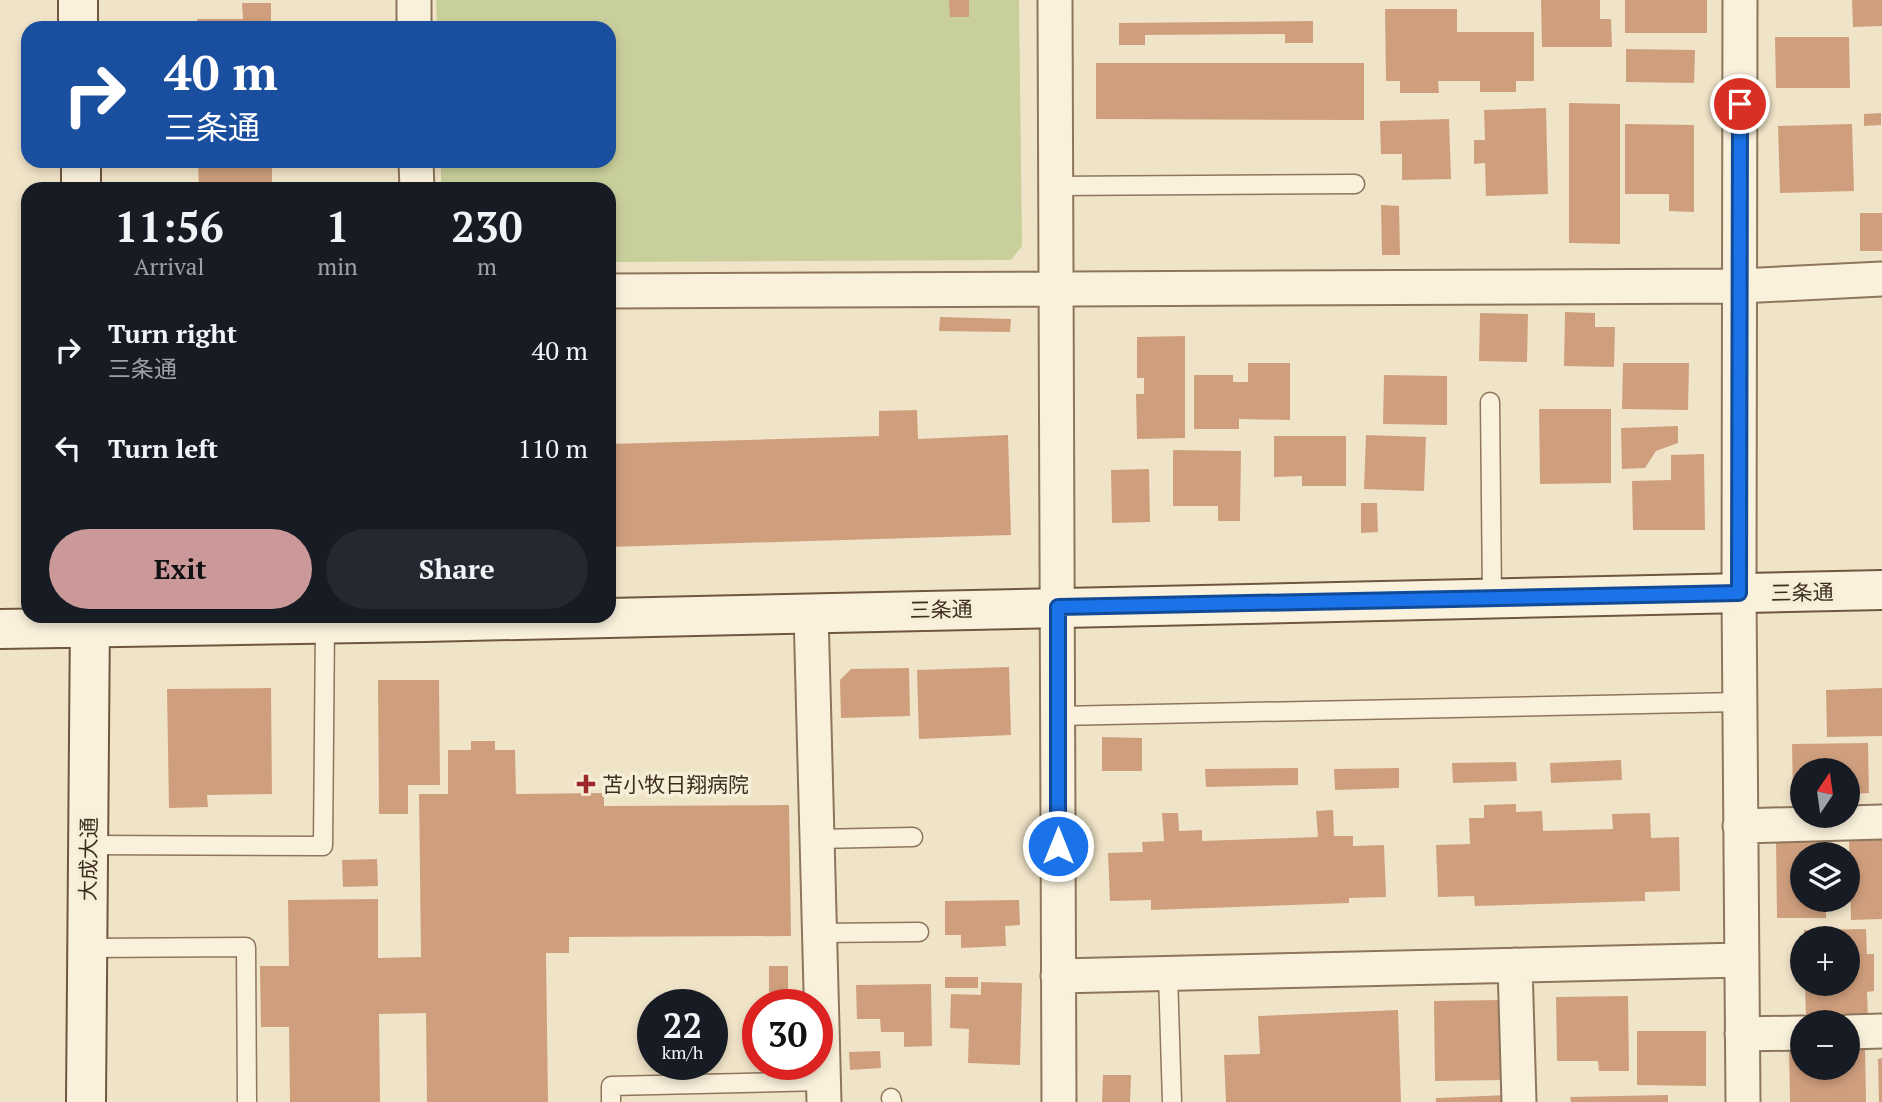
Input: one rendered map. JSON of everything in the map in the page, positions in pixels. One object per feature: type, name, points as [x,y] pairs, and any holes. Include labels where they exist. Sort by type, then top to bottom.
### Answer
[{"type":"street","points":[[78,0],[78,21]]},
{"type":"street","points":[[414,0],[414,21]]},
{"type":"street","points":[[1055,0],[1059,1102]]},
{"type":"street","points":[[1740,0],[1739,702],[1743,1102]]},
{"type":"street","points":[[616,291],[1740,285],[1882,279]]},
{"type":"street","name":"三条通","points":[[616,616],[1882,590]]},
{"type":"street","points":[[811,612],[823,1091]]},
{"type":"street","name":"三条通","points":[[0,629],[77,623]]},
{"type":"street","name":"大成大通","points":[[86,1102],[90,623]]},
{"type":"street","name":"三条通","points":[[208,623],[345,623]]},
{"type":"street","points":[[1740,826],[1882,822]]},
{"type":"street","points":[[1058,976],[1741,960]]},
{"type":"street","points":[[1515,965],[1520,1102]]},
{"type":"street","points":[[1860,1032],[1882,1031]]},
{"type":"street","points":[[1742,1034],[1790,1033]]},
{"type":"lane","points":[[1055,186],[1354,184]]},
{"type":"lane","points":[[1490,402],[1492,598]]},
{"type":"lane","points":[[88,845],[323,846],[325,624]]},
{"type":"lane","points":[[1058,716],[1739,702]]},
{"type":"lane","points":[[816,839],[913,837]]},
{"type":"lane","points":[[819,933],[919,933]]},
{"type":"lane","points":[[87,948],[246,947],[247,1102]]},
{"type":"lane","points":[[1168,974],[1172,1102]]},
{"type":"lane","points":[[611,1102],[611,1086],[823,1091]]},
{"type":"green space","points":[[436,0],[1019,0],[1022,246],[1011,260],[616,262],[616,182],[441,182],[441,168],[616,168],[616,21],[437,21]]},
{"type":"building","points":[[949,0],[969,0],[969,17],[950,17]]},
{"type":"building","points":[[1541,0],[1600,0],[1600,19],[1611,19],[1612,47],[1542,47]]},
{"type":"building","points":[[1625,0],[1707,0],[1707,33],[1625,33]]},
{"type":"building","points":[[1852,0],[1882,0],[1882,26],[1853,27]]},
{"type":"building","points":[[242,3],[271,3],[271,21],[197,21],[197,19],[243,19]]},
{"type":"building","points":[[1385,9],[1457,9],[1457,32],[1534,32],[1534,81],[1516,81],[1516,92],[1480,92],[1480,81],[1438,81],[1439,93],[1400,93],[1400,81],[1386,81]]},
{"type":"building","points":[[1313,21],[1313,43],[1285,43],[1285,34],[1145,35],[1145,45],[1119,45],[1119,23]]},
{"type":"building","points":[[1775,37],[1849,37],[1850,88],[1776,88]]},
{"type":"building","points":[[1626,49],[1695,50],[1694,83],[1626,82]]},
{"type":"building","points":[[1096,63],[1364,63],[1364,120],[1096,119]]},
{"type":"building","points":[[1569,103],[1620,104],[1620,244],[1569,243]]},
{"type":"building","points":[[1546,108],[1548,194],[1486,196],[1485,163],[1474,164],[1474,140],[1485,140],[1484,110]]},
{"type":"building","points":[[1881,113],[1881,125],[1864,126],[1864,114]]},
{"type":"building","points":[[1449,119],[1451,179],[1402,180],[1402,154],[1381,154],[1380,121]]},
{"type":"building","points":[[1625,124],[1694,125],[1694,212],[1669,211],[1669,194],[1625,194]]},
{"type":"building","points":[[1852,124],[1854,191],[1780,193],[1778,126]]},
{"type":"building","points":[[198,168],[272,168],[272,182],[199,182]]},
{"type":"building","points":[[1381,205],[1399,206],[1400,255],[1382,255]]},
{"type":"building","points":[[1860,213],[1882,213],[1882,251],[1860,251]]},
{"type":"building","points":[[1565,312],[1595,313],[1595,327],[1615,327],[1614,367],[1564,366]]},
{"type":"building","points":[[1480,313],[1528,314],[1527,362],[1479,361]]},
{"type":"building","points":[[940,317],[1011,319],[1010,332],[939,331]]},
{"type":"building","points":[[1185,336],[1185,438],[1137,439],[1136,394],[1144,394],[1144,378],[1137,378],[1137,337]]},
{"type":"building","points":[[1248,363],[1290,363],[1290,420],[1239,419],[1239,429],[1194,429],[1194,375],[1233,375],[1233,382],[1248,382]]},
{"type":"building","points":[[1623,363],[1689,363],[1688,410],[1622,409]]},
{"type":"building","points":[[1384,375],[1447,376],[1447,425],[1383,424]]},
{"type":"building","points":[[1539,409],[1611,409],[1611,483],[1540,484]]},
{"type":"building","points":[[917,410],[918,439],[1008,435],[1011,535],[616,547],[616,444],[879,436],[879,411]]},
{"type":"building","points":[[1678,426],[1678,443],[1656,451],[1645,468],[1622,469],[1621,428]]},
{"type":"building","points":[[1366,435],[1426,437],[1424,491],[1364,489]]},
{"type":"building","points":[[1274,436],[1346,436],[1346,486],[1302,486],[1302,476],[1274,477]]},
{"type":"building","points":[[1173,450],[1241,451],[1240,521],[1218,521],[1218,506],[1173,506]]},
{"type":"building","points":[[1704,454],[1705,530],[1633,530],[1632,481],[1671,480],[1671,455]]},
{"type":"building","points":[[1149,469],[1150,522],[1112,523],[1111,470]]},
{"type":"building","points":[[1361,503],[1377,503],[1378,532],[1361,533]]},
{"type":"building","points":[[1009,667],[1011,735],[919,739],[917,670]]},
{"type":"building","points":[[909,668],[910,716],[841,718],[840,680],[851,669]]},
{"type":"building","points":[[378,680],[439,680],[440,785],[408,785],[408,814],[379,814]]},
{"type":"building","points":[[271,688],[272,794],[207,795],[208,807],[169,808],[167,689]]},
{"type":"building","points":[[1882,688],[1882,736],[1827,737],[1826,690]]},
{"type":"building","points":[[1102,737],[1142,738],[1142,771],[1102,771]]},
{"type":"building","points":[[471,741],[495,741],[495,750],[515,750],[516,794],[604,793],[604,806],[789,805],[791,936],[569,937],[569,953],[546,953],[548,1102],[427,1102],[426,1013],[379,1014],[380,1102],[290,1102],[289,1027],[261,1027],[260,966],[289,966],[288,900],[378,899],[378,958],[421,957],[419,794],[448,794],[448,750],[471,750]]},
{"type":"building","points":[[1868,743],[1869,793],[1860,793],[1860,758],[1792,758],[1792,744]]},
{"type":"building","points":[[1621,760],[1622,780],[1551,783],[1550,763]]},
{"type":"building","points":[[1516,762],[1517,781],[1453,783],[1452,763]]},
{"type":"building","points":[[1298,768],[1298,785],[1206,787],[1205,769]]},
{"type":"building","points":[[1399,768],[1399,788],[1335,790],[1334,769]]},
{"type":"building","points":[[1516,804],[1516,812],[1542,811],[1543,831],[1613,829],[1612,814],[1650,813],[1651,838],[1679,837],[1680,891],[1645,892],[1645,901],[1475,906],[1474,896],[1438,897],[1436,845],[1470,844],[1469,818],[1484,818],[1484,805]]},
{"type":"building","points":[[1333,810],[1334,836],[1353,836],[1353,846],[1384,845],[1386,897],[1349,898],[1349,903],[1151,910],[1151,900],[1110,901],[1108,853],[1143,852],[1142,842],[1164,841],[1162,813],[1178,813],[1179,831],[1202,830],[1202,841],[1318,837],[1316,811]]},
{"type":"building","points":[[1849,838],[1882,838],[1882,919],[1851,920],[1851,912],[1860,912],[1860,842],[1849,842]]},
{"type":"building","points":[[1776,839],[1825,839],[1825,842],[1790,842],[1790,912],[1826,912],[1826,918],[1777,918]]},
{"type":"building","points":[[377,859],[378,886],[343,887],[342,860]]},
{"type":"building","points":[[1019,900],[1020,925],[1005,926],[1006,946],[961,948],[961,935],[945,935],[945,901]]},
{"type":"building","points":[[1860,929],[1866,929],[1867,954],[1874,954],[1874,991],[1867,992],[1868,1018],[1860,1018],[1860,1010],[1806,1010],[1805,996],[1860,996]]},
{"type":"building","points":[[769,966],[788,966],[788,989],[769,989]]},
{"type":"building","points":[[945,977],[978,977],[978,988],[945,988]]},
{"type":"building","points":[[981,982],[1022,983],[1020,1065],[968,1063],[969,1029],[950,1028],[951,994],[981,995]]},
{"type":"building","points":[[931,984],[932,1046],[904,1047],[904,1032],[881,1032],[880,1019],[857,1019],[856,985]]},
{"type":"building","points":[[1628,996],[1629,1071],[1599,1071],[1598,1061],[1557,1061],[1556,997]]},
{"type":"building","points":[[1501,1000],[1503,1080],[1435,1081],[1434,1001]]},
{"type":"building","points":[[1398,1010],[1401,1102],[1226,1102],[1224,1055],[1260,1054],[1258,1016]]},
{"type":"building","points":[[1637,1031],[1706,1031],[1706,1086],[1637,1085]]},
{"type":"building","points":[[1860,1044],[1865,1044],[1866,1102],[1790,1102],[1789,1046],[1790,1080],[1860,1080]]},
{"type":"building","points":[[880,1051],[881,1068],[850,1070],[849,1052]]},
{"type":"building","points":[[1882,1058],[1882,1102],[1879,1102],[1878,1059]]},
{"type":"building","points":[[1103,1075],[1131,1075],[1130,1102],[1102,1102]]},
{"type":"building","points":[[1508,1095],[1508,1102],[1436,1102],[1436,1098]]},
{"type":"building","points":[[1668,1095],[1668,1102],[1571,1102],[1570,1097]]},
{"type":"place","name":"苫小牧日翔病院","points":[[586,784]]},
{"type":"route","points":[[1058,846],[1058,607],[1739,593],[1740,104]]}]
